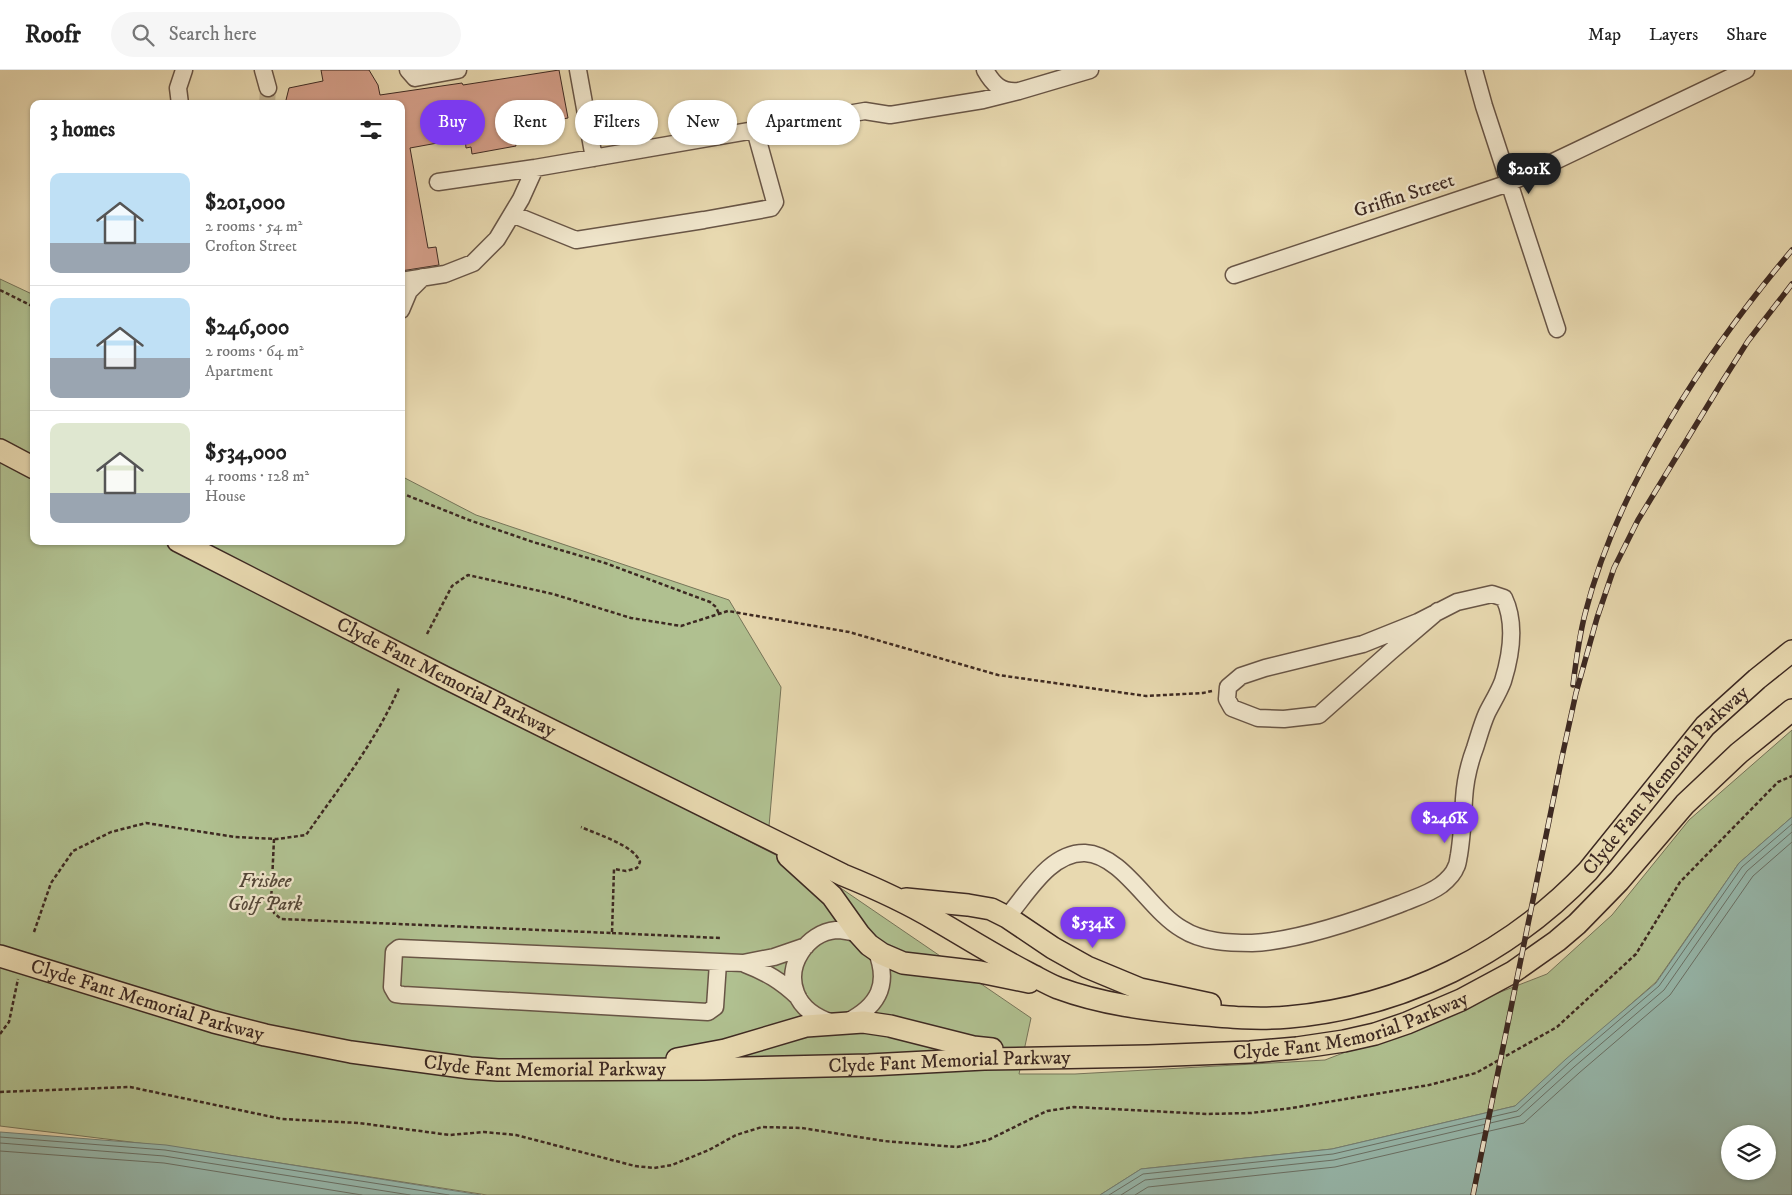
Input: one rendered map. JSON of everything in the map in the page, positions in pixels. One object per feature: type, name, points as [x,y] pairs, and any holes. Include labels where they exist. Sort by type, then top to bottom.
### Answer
[{"type":"main road","points":[[0,450],[30,466]]},
{"type":"main road","name":"Clyde Fant Memorial Parkway","points":[[186,545],[444,677],[768,838],[886,893],[937,920],[1015,967],[1056,988],[1096,1000],[1165,1012],[1263,1018],[1338,1012],[1410,990],[1465,965],[1491,950],[1554,905],[1588,871],[1705,726],[1757,679],[1792,651]]},
{"type":"main road","name":"Clyde Fant Memorial Parkway","points":[[0,956],[214,1022],[265,1035],[351,1052],[498,1070],[830,1066],[984,1059],[1259,1051],[1297,1048],[1375,1034],[1407,1023],[1461,1000],[1521,967],[1577,924],[1619,881],[1684,804],[1738,753],[1792,710]]},
{"type":"main road","points":[[768,838],[832,896],[859,934],[869,946],[876,950],[903,963],[980,972],[1056,988]]},
{"type":"main road","points":[[886,893],[910,900],[968,905],[990,909],[1007,917],[1053,948],[1087,967],[1140,989],[1236,1009],[1305,1015]]},
{"type":"main road","points":[[578,1070],[680,1058],[725,1050],[806,1026],[863,1022],[890,1026],[973,1047],[1123,1056]]},
{"type":"street","points":[[263,70],[268,88]]},
{"type":"street","points":[[408,70],[416,78],[458,70]]},
{"type":"street","points":[[578,70],[594,158]]},
{"type":"street","points":[[985,70],[997,87],[1012,92],[1019,92]]},
{"type":"street","points":[[860,112],[890,115],[984,100],[1019,92],[1090,70]]},
{"type":"street","points":[[1474,70],[1557,329]]},
{"type":"street","name":"Griffin Street","points":[[1234,275],[1509,183],[1746,70]]},
{"type":"street","points":[[180,100],[178,88],[181,71]]},
{"type":"street","points":[[438,182],[535,168],[747,131]]},
{"type":"street","points":[[512,214],[576,240],[771,208],[775,202],[759,145]]},
{"type":"street","points":[[405,279],[446,274],[473,263],[497,239],[521,199],[535,168]]},
{"type":"street","points":[[405,300],[409,290],[423,277]]},
{"type":"street","points":[[1007,917],[1026,896],[1038,877],[1055,863],[1073,854],[1087,853],[1107,860],[1182,929],[1212,941],[1253,942],[1300,936],[1378,913],[1427,894],[1442,884],[1457,867],[1462,837],[1464,796],[1471,758],[1486,715],[1503,682],[1512,628],[1509,608],[1504,598],[1492,594],[1458,602],[1438,612],[1418,622],[1363,644],[1265,668],[1241,676],[1228,687],[1227,699],[1232,708],[1258,718],[1284,719],[1319,715],[1438,612]]},
{"type":"street","points":[[859,934],[836,930],[814,938],[801,949],[793,978],[796,993],[810,1012],[821,1020],[840,1023],[867,1010],[880,994],[882,983],[882,974],[876,950]]},
{"type":"street","points":[[718,963],[714,1007],[708,1012],[403,995],[396,994],[392,987],[394,952],[399,948],[743,963],[774,957],[806,946]]},
{"type":"street","points":[[743,963],[776,978],[799,998]]},
{"type":"path","points":[[0,290],[30,305]]},
{"type":"path","points":[[405,495],[469,520],[533,542],[605,563],[710,602],[716,607],[719,614]]},
{"type":"path","points":[[427,634],[452,586],[468,575],[553,594],[631,618],[681,626],[728,611],[849,632],[998,676],[1146,696],[1203,693],[1228,687]]},
{"type":"path","points":[[34,932],[51,883],[73,851],[111,832],[146,823],[235,837],[274,839],[306,835],[388,714],[399,688]]},
{"type":"path","points":[[581,827],[623,846],[638,856],[640,862],[637,868],[631,870],[614,870],[612,934]]},
{"type":"path","points":[[274,839],[271,903],[274,913],[281,919],[720,938]]},
{"type":"path","points":[[0,1034],[9,1022],[18,980]]},
{"type":"green space","points":[[0,279],[30,293],[30,456],[0,441]]},
{"type":"green space","name":"Frisbee Golf Park","points":[[0,458],[30,473],[30,545],[171,545],[842,889],[1031,1018],[1019,1074],[1075,1074],[1325,1060],[1547,974],[1612,915],[1689,820],[1792,730],[1792,817],[1739,863],[1656,982],[1515,1106],[1332,1149],[1141,1169],[1100,1195],[487,1195],[196,1150],[0,1126]]},
{"type":"green space","points":[[405,478],[476,515],[729,600],[781,687],[768,838],[209,545],[405,545]]},
{"type":"water","points":[[1792,817],[1792,1195],[1100,1195],[1141,1169],[1332,1149],[1515,1106],[1566,1059],[1656,983],[1739,863]]},
{"type":"water","points":[[0,1132],[166,1145],[481,1195],[0,1195]]},
{"type":"building","points":[[321,70],[369,70],[378,85],[380,95],[462,83],[463,85],[559,70],[565,100],[495,100],[495,145],[516,146],[472,154],[471,147],[466,148],[466,145],[485,145],[485,100],[420,100],[420,145],[426,145],[410,148],[428,248],[436,247],[439,265],[405,270],[405,100],[286,100],[289,88],[323,81]]},
{"type":"building","points":[[565,102],[568,118],[565,119]]},
{"type":"tunnel","points":[[267,100],[268,88]]},
{"type":"railway","points":[[1573,685],[1585,614],[1600,565],[1619,516],[1643,468],[1669,421],[1728,331],[1792,250]]},
{"type":"railway","points":[[1473,1195],[1576,693],[1597,618],[1614,568],[1638,520],[1722,382],[1748,341],[1792,284]]}]
